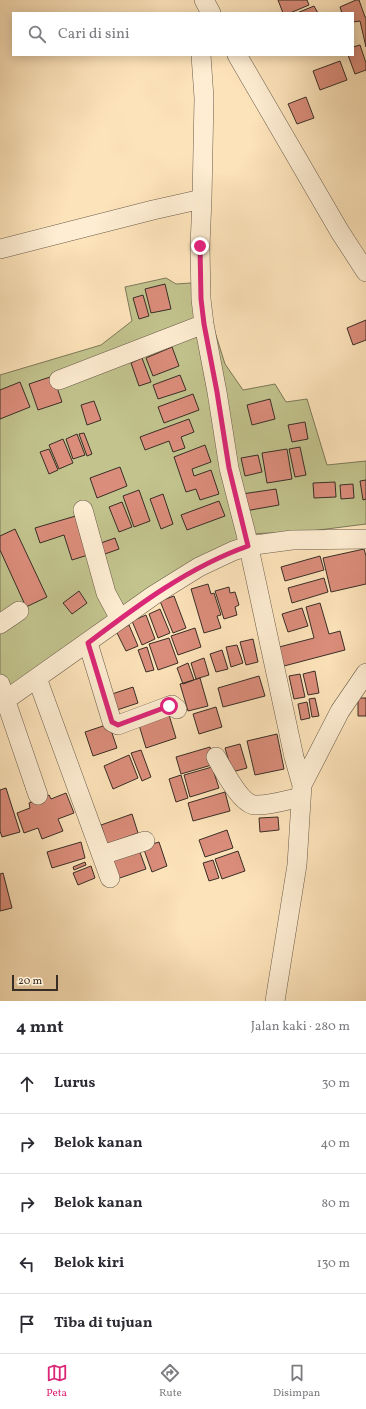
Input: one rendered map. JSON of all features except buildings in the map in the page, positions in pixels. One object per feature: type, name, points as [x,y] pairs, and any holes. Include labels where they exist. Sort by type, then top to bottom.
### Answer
[{"type":"street","points":[[198,0],[199,12]]},
{"type":"street","points":[[204,0],[211,12]]},
{"type":"street","points":[[201,56],[204,98],[200,253],[201,299],[204,324],[229,468],[246,535],[301,791],[301,820],[297,865],[275,1001]]},
{"type":"street","points":[[239,56],[320,198],[366,272]]},
{"type":"street","points":[[0,249],[153,210],[202,200]]},
{"type":"street","points":[[59,380],[204,324]]},
{"type":"street","points":[[83,510],[106,593],[117,615]]},
{"type":"street","points":[[38,795],[2,696],[37,678],[88,643],[117,615],[220,557],[246,535],[292,540],[366,539]]},
{"type":"street","points":[[0,624],[19,611]]},
{"type":"street","points":[[88,643],[112,722],[118,725],[169,706],[177,709]]},
{"type":"street","points":[[216,757],[227,777],[241,796],[253,805],[261,805],[301,791],[340,711],[366,673]]},
{"type":"street","points":[[37,678],[110,878]]},
{"type":"street","points":[[102,855],[145,841]]},
{"type":"green space","points":[[166,278],[176,284],[191,283],[198,294],[249,547],[151,588],[0,708],[0,375],[101,345],[132,321],[125,287]]},
{"type":"green space","points":[[203,294],[225,364],[243,390],[275,384],[286,402],[307,399],[327,465],[366,461],[366,524],[311,531],[249,534]]},
{"type":"route","points":[[169,706],[118,725],[112,722],[88,643],[179,578],[220,557],[248,546],[229,468],[204,324],[201,299],[200,246]]}]
